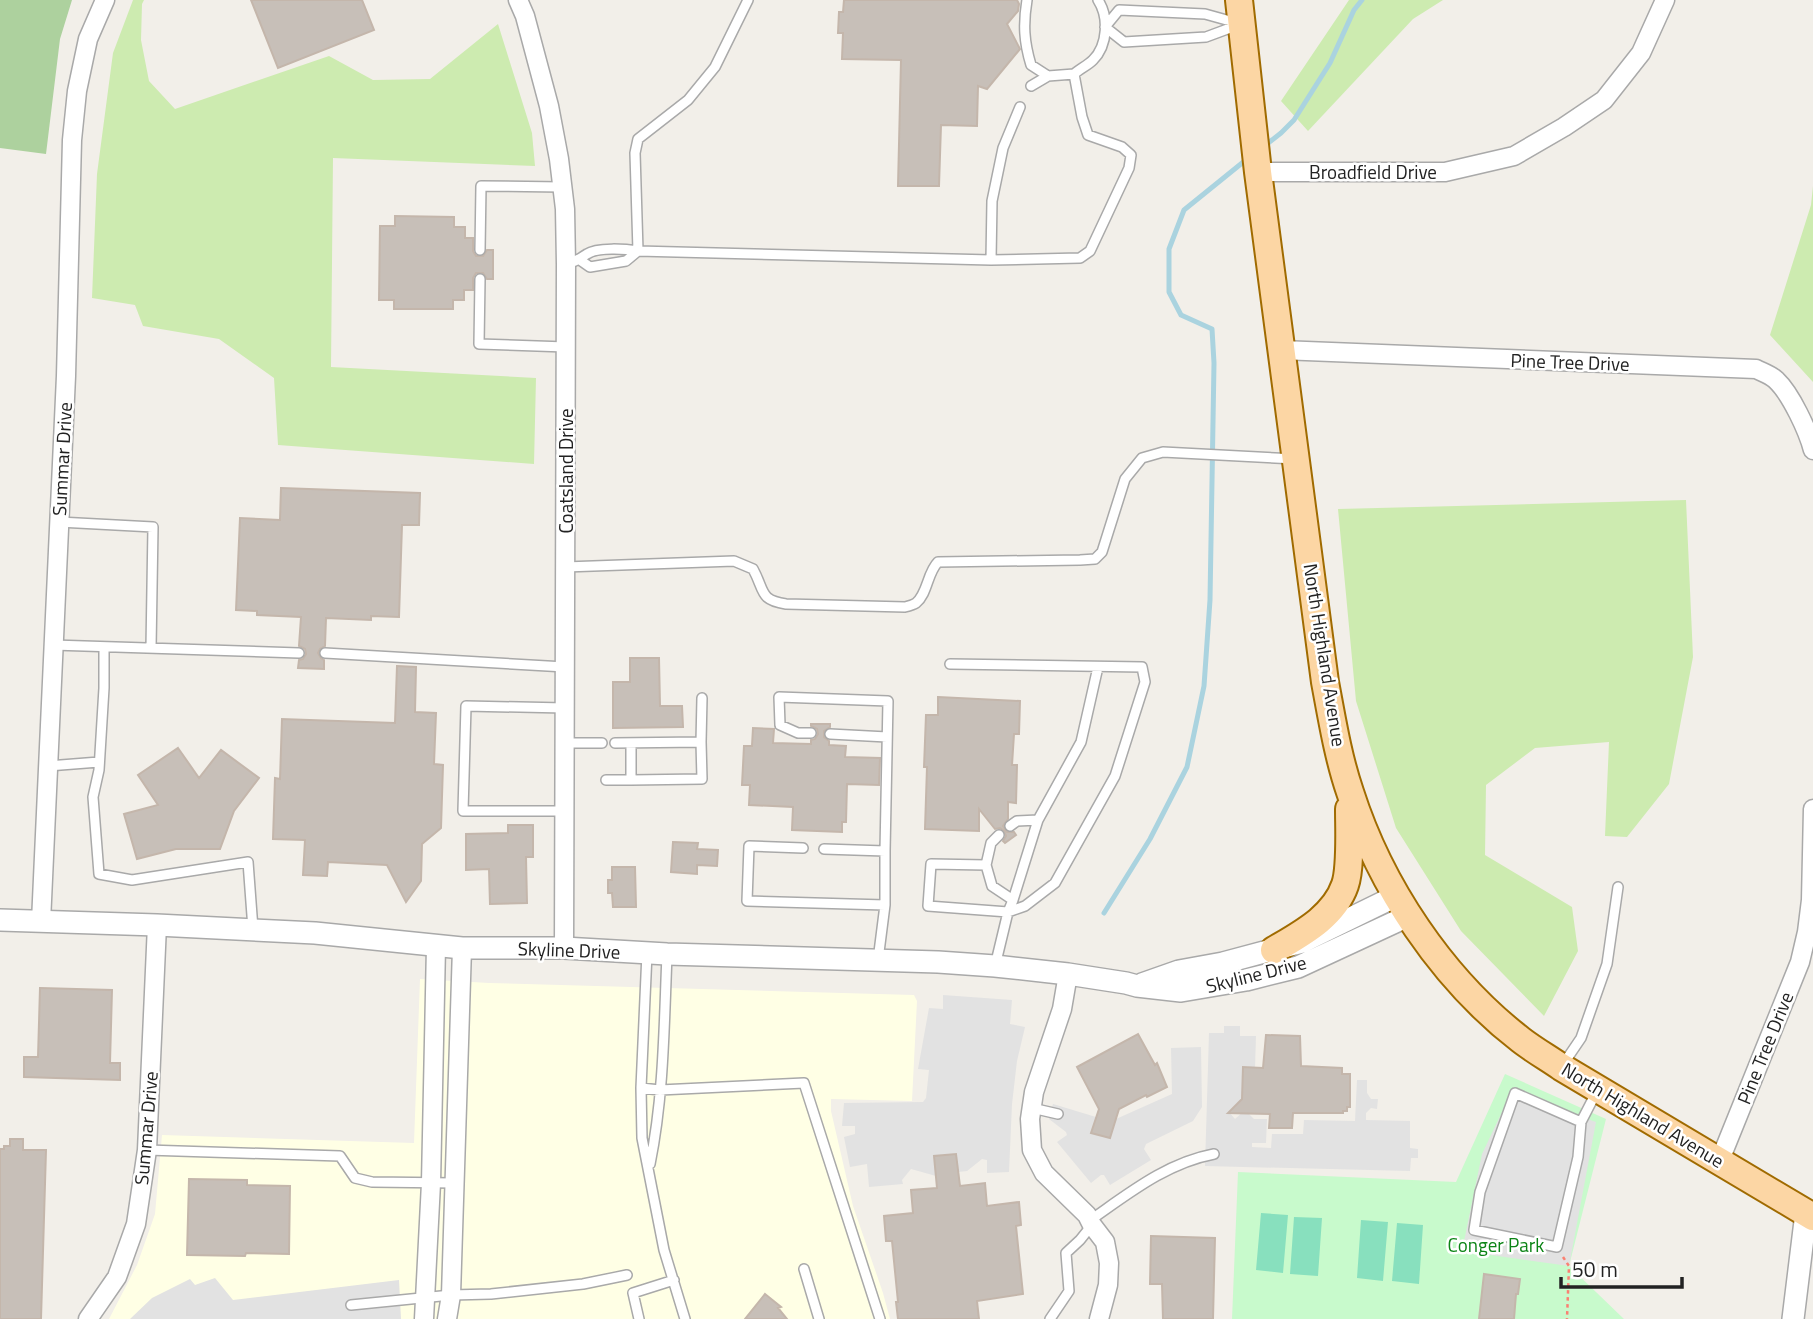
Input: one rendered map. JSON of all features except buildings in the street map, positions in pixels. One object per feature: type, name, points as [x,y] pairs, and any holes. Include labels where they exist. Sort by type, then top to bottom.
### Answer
[{"type":"main road","name":"North Highland Avenue","points":[[1240,12],[1258,172],[1325,682],[1349,790],[1382,872],[1402,906],[1463,986],[1521,1040],[1561,1067],[1810,1215]]},
{"type":"main road","points":[[1274,950],[1314,926],[1336,903],[1346,884],[1349,790]]},
{"type":"street","name":"Summar Drive","points":[[41,922],[66,376],[72,140],[77,91],[88,40],[105,0]]},
{"type":"street","name":"Coatsland Drive","points":[[518,0],[550,106],[573,262],[566,347],[564,948]]},
{"type":"street","name":"Broadfield Drive","points":[[1258,172],[1445,172],[1514,156],[1604,100],[1642,53],[1665,0]]},
{"type":"street","name":"Pine Tree Drive","points":[[1281,350],[1756,369],[1776,380],[1788,396],[1808,433],[1813,450]]},
{"type":"street","name":"Pine Tree Drive","points":[[1720,1160],[1800,962],[1811,900],[1813,809]]},
{"type":"street","name":"Skyline Drive","points":[[0,920],[315,933],[463,948],[564,948],[995,966],[1181,991],[1246,980],[1298,967],[1402,906]]},
{"type":"street","name":"Skyline Drive","points":[[1137,986],[1179,971],[1223,963],[1302,942],[1402,906]]},
{"type":"street","name":"Summar Drive","points":[[88,1319],[117,1277],[136,1224],[147,1150],[157,925]]},
{"type":"street","points":[[424,1319],[431,1183],[436,946]]},
{"type":"street","points":[[447,1319],[451,1295],[463,948]]},
{"type":"street","points":[[1068,974],[1062,1009],[1034,1092],[1030,1119],[1032,1150],[1044,1173],[1087,1215],[1105,1242],[1109,1263],[1108,1285],[1098,1319]]},
{"type":"street","points":[[1793,1319],[1810,1215]]},
{"type":"lane","points":[[638,251],[635,153],[638,139],[688,100],[715,67],[748,0]]},
{"type":"lane","points":[[1027,0],[1024,20],[1025,45],[1031,65],[1048,76]]},
{"type":"lane","points":[[1031,86],[1048,76],[1074,74],[1095,59],[1104,43],[1105,27],[1104,9],[1098,0]]},
{"type":"lane","points":[[1105,27],[1119,10],[1205,15],[1240,12]]},
{"type":"lane","points":[[1105,27],[1124,42],[1206,37],[1240,12]]},
{"type":"lane","points":[[573,262],[588,253],[623,248],[666,253],[991,260],[1080,258],[1090,251],[1129,168],[1131,155],[1122,147],[1088,135],[1074,74]]},
{"type":"lane","points":[[991,260],[992,201],[1003,148],[1020,107]]},
{"type":"lane","points":[[480,250],[481,186],[562,187]]},
{"type":"lane","points":[[573,262],[590,267],[626,261],[638,251]]},
{"type":"lane","points":[[480,279],[479,344],[566,347]]},
{"type":"lane","points":[[565,567],[734,561],[753,569],[764,595],[771,602],[905,607],[917,602],[931,568],[938,562],[1095,559],[1102,552],[1125,479],[1142,458],[1163,452],[1296,459]]},
{"type":"lane","points":[[59,522],[153,527],[151,648]]},
{"type":"lane","points":[[53,645],[299,653]]},
{"type":"lane","points":[[104,647],[99,762],[93,797],[99,874],[132,880],[248,862],[253,931]]},
{"type":"lane","points":[[324,653],[565,667]]},
{"type":"lane","points":[[950,664],[1142,667],[1145,682],[1115,776],[1055,883],[1025,906],[1009,912],[928,906],[931,864],[986,865]]},
{"type":"lane","points":[[995,966],[1038,820],[1081,742],[1098,667]]},
{"type":"lane","points":[[811,733],[798,733],[780,725],[779,697],[888,701],[885,905],[878,960]]},
{"type":"lane","points":[[606,780],[702,779],[702,698]]},
{"type":"lane","points":[[565,708],[466,706],[463,811],[565,811]]},
{"type":"lane","points":[[830,734],[887,737]]},
{"type":"lane","points":[[615,743],[701,742]]},
{"type":"lane","points":[[565,743],[602,743]]},
{"type":"lane","points":[[631,743],[631,780]]},
{"type":"lane","points":[[48,766],[99,762]]},
{"type":"lane","points":[[1010,826],[1017,821],[1038,820]]},
{"type":"lane","points":[[999,835],[991,843],[986,865],[992,886],[1013,900]]},
{"type":"lane","points":[[803,848],[749,846],[747,901],[885,905]]},
{"type":"lane","points":[[824,849],[885,851]]},
{"type":"lane","points":[[1561,1067],[1581,1038],[1607,964],[1618,887]]},
{"type":"lane","points":[[657,953],[641,1088],[642,1138],[664,1250],[685,1319]]},
{"type":"lane","points":[[649,1169],[660,1090],[657,953]]},
{"type":"lane","points":[[641,1088],[660,1090],[804,1083],[880,1319]]},
{"type":"lane","points":[[1581,1122],[1515,1093],[1480,1192],[1474,1230],[1557,1247],[1578,1157],[1581,1122],[1598,1089]]},
{"type":"lane","points":[[1032,1108],[1058,1114]]},
{"type":"lane","points":[[147,1150],[340,1156],[355,1178],[372,1182],[454,1183]]},
{"type":"lane","points":[[1050,1319],[1069,1291],[1066,1253],[1080,1240],[1090,1223],[1146,1181],[1196,1157],[1214,1154]]},
{"type":"lane","points":[[804,1269],[819,1319]]},
{"type":"lane","points":[[351,1305],[451,1295],[491,1294],[583,1284],[627,1275]]},
{"type":"lane","points":[[639,1319],[633,1293],[674,1280]]},
{"type":"path","points":[[1567,1319],[1569,1266]]},
{"type":"shaded area","points":[[420,979],[914,995],[917,1001],[912,1101],[831,1099],[831,1111],[853,1206],[890,1319],[109,1319],[137,1265],[155,1214],[162,1135],[414,1143]]},
{"type":"shaded area","points":[[943,995],[1012,1000],[1010,1024],[1025,1027],[1017,1061],[1012,1104],[1009,1172],[987,1173],[987,1160],[982,1159],[967,1171],[958,1172],[956,1154],[935,1156],[936,1176],[911,1169],[902,1180],[903,1184],[869,1187],[867,1164],[850,1167],[844,1137],[855,1134],[855,1126],[842,1126],[844,1103],[923,1102],[926,1098],[929,1070],[918,1069],[929,1008],[943,1009]]},
{"type":"shaded area","points":[[1224,1026],[1240,1026],[1240,1036],[1256,1036],[1255,1068],[1244,1097],[1229,1112],[1235,1119],[1245,1110],[1254,1119],[1267,1119],[1266,1143],[1252,1143],[1252,1147],[1271,1148],[1272,1134],[1303,1134],[1304,1120],[1355,1121],[1357,1080],[1367,1080],[1367,1093],[1371,1099],[1378,1099],[1377,1109],[1371,1108],[1366,1113],[1366,1120],[1410,1121],[1410,1148],[1418,1149],[1418,1158],[1411,1158],[1410,1171],[1205,1166],[1209,1033],[1224,1033]]},
{"type":"shaded area","points":[[1201,1047],[1202,1107],[1193,1121],[1146,1144],[1144,1149],[1151,1160],[1110,1185],[1104,1175],[1091,1183],[1057,1142],[1067,1135],[1049,1119],[1053,1104],[1096,1117],[1092,1133],[1110,1138],[1116,1119],[1172,1094],[1171,1048]]},
{"type":"shaded area","points":[[1511,1093],[1596,1122],[1569,1266],[1462,1251],[1482,1154]]},
{"type":"shaded area","points":[[215,1278],[233,1300],[399,1280],[401,1319],[130,1319],[152,1298],[190,1279],[195,1285]]},
{"type":"green space","points":[[0,0],[72,0],[60,39],[46,154],[0,148]]},
{"type":"green space","points":[[133,0],[144,0],[141,40],[149,81],[175,109],[329,56],[373,80],[430,79],[498,24],[532,133],[535,166],[333,158],[331,367],[536,378],[534,464],[278,445],[274,378],[219,339],[143,326],[135,305],[92,298],[97,174],[113,53]]},
{"type":"green space","points":[[1349,0],[1443,0],[1413,19],[1308,131],[1281,101]]},
{"type":"green space","points":[[1813,186],[1813,382],[1770,335],[1811,205]]},
{"type":"green space","points":[[1686,500],[1693,657],[1669,784],[1627,837],[1605,836],[1609,742],[1535,748],[1486,785],[1485,855],[1572,907],[1578,951],[1544,1016],[1461,931],[1396,828],[1356,701],[1338,509]]},
{"type":"green space","name":"Conger Park","points":[[1505,1074],[1606,1119],[1569,1266],[1624,1319],[1232,1319],[1238,1172],[1456,1182]]},
{"type":"green space","points":[[1261,1213],[1288,1215],[1283,1273],[1256,1270]]},
{"type":"green space","points":[[1294,1217],[1322,1218],[1318,1276],[1290,1274]]},
{"type":"green space","points":[[1361,1220],[1388,1222],[1383,1281],[1357,1278]]},
{"type":"green space","points":[[1397,1223],[1423,1225],[1419,1284],[1392,1281]]},
{"type":"waterway","points":[[1263,147],[1294,120],[1330,63],[1354,10],[1362,0]]},
{"type":"waterway","points":[[1104,913],[1150,839],[1187,767],[1204,686],[1210,600],[1214,363],[1212,329],[1181,315],[1169,292],[1169,249],[1184,210],[1247,159]]}]
